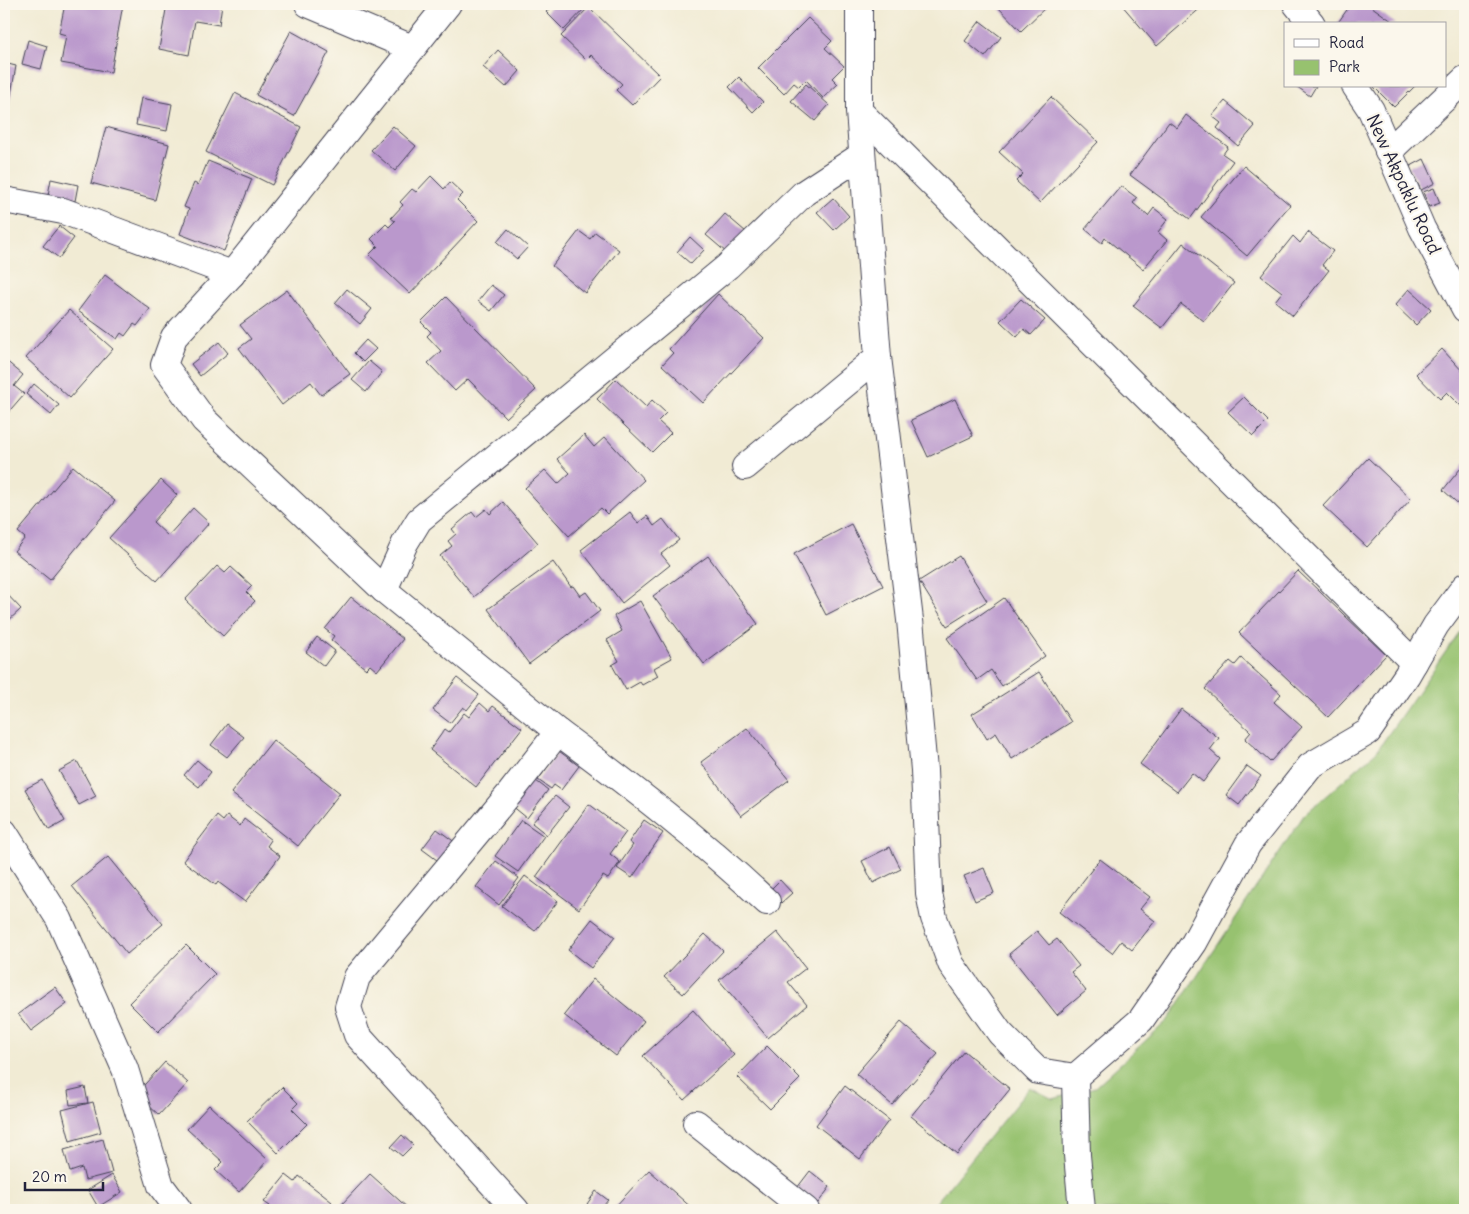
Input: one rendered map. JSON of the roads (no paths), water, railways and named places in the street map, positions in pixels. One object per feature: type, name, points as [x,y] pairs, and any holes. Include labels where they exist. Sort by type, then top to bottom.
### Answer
[{"type":"street","points":[[308,4],[412,48]]},
{"type":"street","points":[[448,4],[232,274],[174,337],[164,365],[204,420],[384,590],[558,732],[663,810],[720,857],[767,902]]},
{"type":"street","points":[[859,4],[859,111],[878,357],[910,620],[924,770],[929,893],[934,918],[951,964],[1000,1033],[1038,1071],[1075,1077]]},
{"type":"street","points":[[1296,4],[1310,22]]},
{"type":"street","points":[[1388,152],[1465,79]]},
{"type":"street","name":"New Akpaklu Road","points":[[1356,88],[1371,110],[1422,228],[1465,309]]},
{"type":"street","points":[[859,111],[1414,663]]},
{"type":"street","points":[[384,590],[404,543],[420,520],[728,266],[804,193],[862,155]]},
{"type":"street","points":[[4,200],[64,211],[232,274]]},
{"type":"street","points":[[745,466],[878,357]]},
{"type":"street","points":[[1075,1077],[1140,1020],[1194,943],[1248,844],[1310,766],[1368,732],[1414,663],[1436,625],[1465,586]]},
{"type":"street","points":[[516,1210],[357,1035],[348,1007],[357,977],[511,792],[558,732]]},
{"type":"street","points":[[4,832],[59,919],[124,1069],[162,1186],[179,1210]]},
{"type":"street","points":[[1075,1077],[1077,1155],[1082,1210]]},
{"type":"street","points":[[696,1123],[806,1210]]}]
